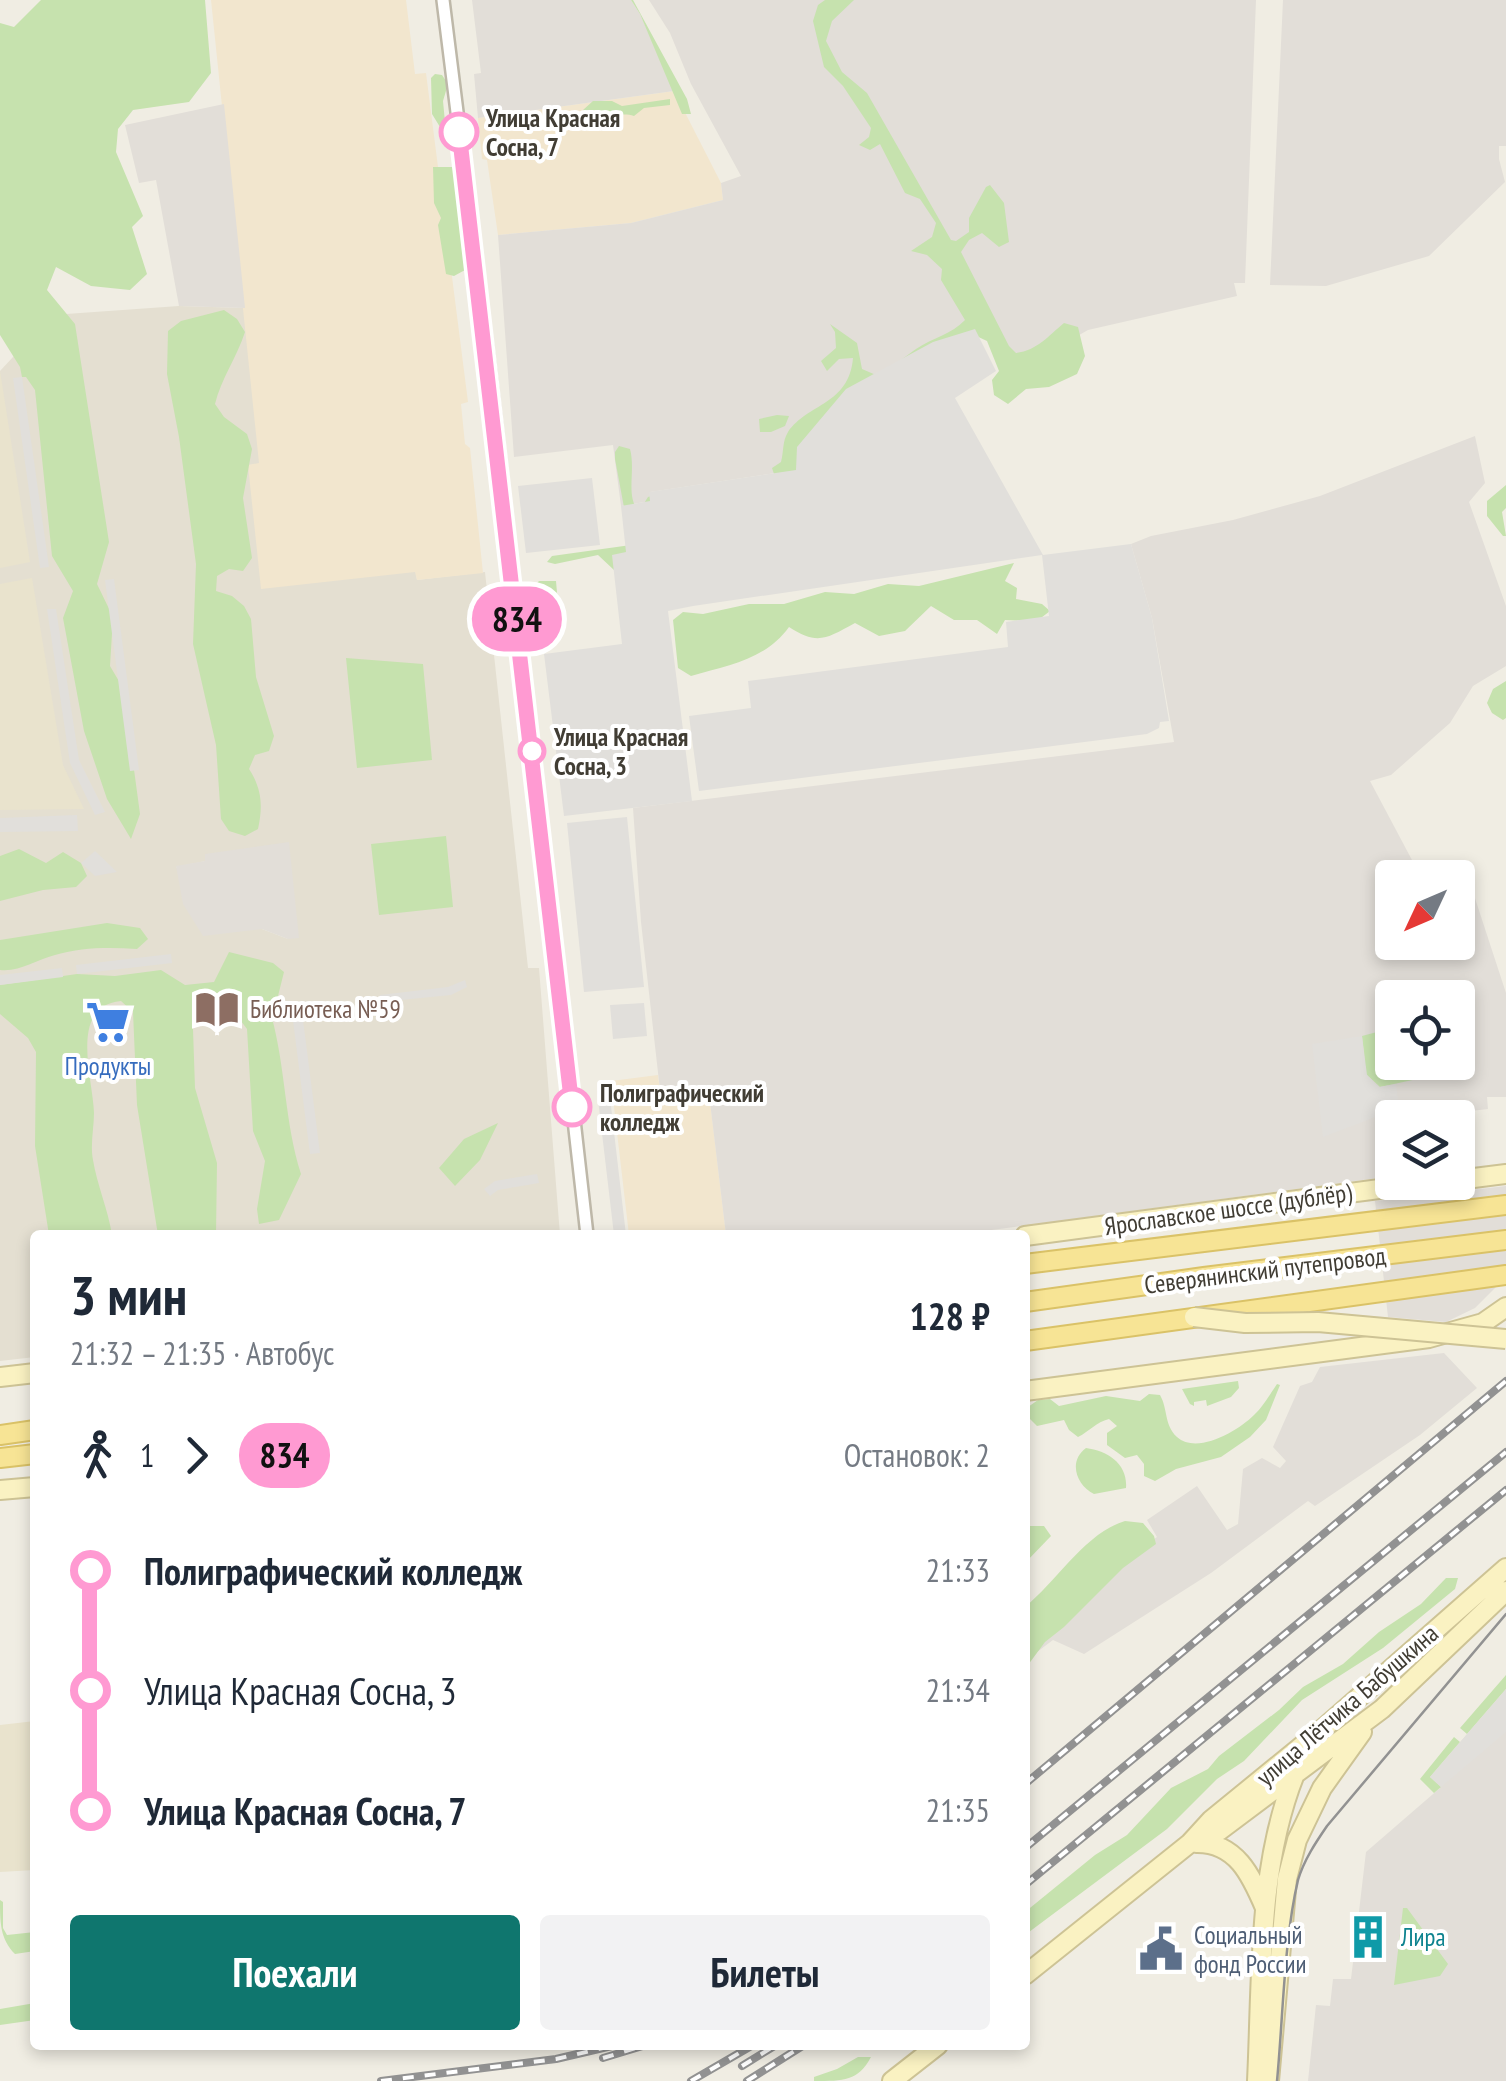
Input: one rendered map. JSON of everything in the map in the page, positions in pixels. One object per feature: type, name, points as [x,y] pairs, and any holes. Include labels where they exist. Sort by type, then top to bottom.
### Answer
[{"type":"main road","points":[[1475,1178],[1506,1174]]},
{"type":"main road","name":"Ярославское шоссе (дублёр)","points":[[1030,1235],[1375,1190]]},
{"type":"main road","points":[[1030,1263],[1506,1205]]},
{"type":"main road","name":"Северянинский путепровод","points":[[1030,1301],[1506,1240]]},
{"type":"main road","name":"Северянинский путепровод","points":[[1030,1341],[1506,1276]]},
{"type":"main road","points":[[1030,1390],[1429,1338],[1483,1323],[1506,1308]]},
{"type":"main road","points":[[1194,1317],[1245,1323],[1318,1322],[1506,1339]]},
{"type":"main road","points":[[0,1377],[30,1374]]},
{"type":"main road","points":[[0,1435],[30,1431]]},
{"type":"main road","points":[[0,1458],[30,1455]]},
{"type":"main road","name":"улица Лётчика Бабушкина","points":[[1030,1972],[1190,1844],[1211,1820],[1325,1727],[1506,1568]]},
{"type":"main road","name":"улица Лётчика Бабушкина","points":[[1190,1844],[1219,1831],[1382,1708],[1506,1591]]},
{"type":"main road","points":[[1268,2081],[1287,1879],[1299,1835],[1322,1788],[1382,1708]]},
{"type":"main road","points":[[1256,2081],[1266,1911],[1275,1842],[1294,1776],[1325,1727]]},
{"type":"main road","points":[[1190,1844],[1214,1843],[1228,1850],[1252,1877],[1266,1911]]},
{"type":"main road","points":[[892,2081],[932,2050]]},
{"type":"street","points":[[443,0],[586,1230]]},
{"type":"shaded area","points":[[211,0],[406,0],[415,74],[426,73],[468,402],[461,404],[465,444],[470,448],[483,573],[417,580],[415,572],[261,589],[248,465],[259,463]]},
{"type":"shaded area","points":[[472,0],[631,0],[674,91],[478,118],[474,74],[481,73]]},
{"type":"shaded area","points":[[649,0],[1256,0],[1245,283],[1234,283],[1237,296],[1088,330],[1016,371],[989,324],[796,470],[650,492],[650,501],[621,506],[613,445],[514,457],[498,235],[631,223],[723,200],[721,183],[741,176],[691,84],[670,33]]},
{"type":"shaded area","points":[[1283,0],[1506,0],[1506,146],[1499,146],[1505,182],[1429,256],[1326,286],[1270,285]]},
{"type":"shaded area","points":[[674,91],[721,183],[723,200],[631,223],[498,235],[478,118]]},
{"type":"shaded area","points":[[224,104],[245,308],[179,306],[156,180],[139,183],[125,125]]},
{"type":"shaded area","points":[[179,306],[245,308],[260,464],[249,465],[416,572],[417,580],[485,572],[528,968],[539,968],[560,1230],[30,1230],[30,1358],[0,1361],[0,371],[52,315]],"holes":[[[206,861],[288,939],[262,929],[176,867]]]},
{"type":"shaded area","points":[[975,329],[996,371],[955,398],[1043,555],[1131,544],[1152,618],[1169,721],[1160,722],[1159,728],[1147,734],[699,791],[689,716],[751,708],[748,681],[1008,647],[1006,622],[1049,616],[1042,555],[693,606],[668,611],[692,801],[564,816],[544,654],[622,644],[612,555],[626,552],[621,506],[650,501],[649,492],[796,470],[797,447],[846,389],[933,342]]},
{"type":"shaded area","points":[[0,371],[30,562],[0,568]]},
{"type":"shaded area","points":[[22,377],[49,567],[40,568],[13,378]]},
{"type":"shaded area","points":[[1475,436],[1485,483],[1469,502],[1506,606],[1506,666],[1473,686],[1450,723],[1391,775],[1370,781],[1412,860],[1375,860],[1375,960],[1475,960],[1475,898],[1506,993],[1506,1097],[1487,1097],[1488,1109],[1475,1111],[1475,1100],[1375,1100],[1375,1178],[991,1230],[725,1230],[709,1094],[661,1099],[633,808],[1174,742],[1152,618],[1131,544],[1151,536],[1233,520],[1320,496]]},
{"type":"shaded area","points":[[592,478],[600,545],[526,553],[518,486]]},
{"type":"shaded area","points":[[32,578],[63,765],[84,809],[0,810],[0,584]]},
{"type":"shaded area","points":[[114,579],[139,770],[130,771],[105,580]]},
{"type":"shaded area","points":[[47,609],[56,609],[79,760],[105,812],[95,815],[70,763]]},
{"type":"shaded area","points":[[77,815],[78,831],[0,832],[0,818]]},
{"type":"shaded area","points":[[627,817],[644,987],[584,992],[567,823]]},
{"type":"shaded area","points":[[289,842],[299,938],[288,939],[262,929],[203,936],[183,904],[176,866],[205,861],[205,854]]},
{"type":"shaded area","points":[[95,851],[117,872],[95,876],[81,863]]},
{"type":"shaded area","points":[[171,954],[172,963],[77,974],[76,965]]},
{"type":"shaded area","points":[[62,968],[63,977],[0,985],[0,975]]},
{"type":"shaded area","points":[[465,980],[467,987],[451,995],[381,1002],[380,995],[448,987]]},
{"type":"shaded area","points":[[644,1003],[647,1036],[613,1039],[610,1005]]},
{"type":"shaded area","points":[[303,1020],[320,1153],[310,1154],[293,1021]]},
{"type":"shaded area","points":[[1362,1036],[1367,1075],[1379,1087],[1396,1084],[1398,1100],[1375,1100],[1375,1117],[1323,1137],[1312,1044]]},
{"type":"shaded area","points":[[658,1075],[661,1099],[709,1093],[725,1230],[628,1230],[611,1081]]},
{"type":"shaded area","points":[[609,1089],[625,1230],[613,1230],[597,1091]]},
{"type":"shaded area","points":[[537,1174],[539,1183],[498,1190],[490,1196],[484,1189],[495,1181]]},
{"type":"shaded area","points":[[1506,1186],[1506,1277],[1475,1308],[1446,1322],[1388,1317],[1375,1201],[1475,1200],[1475,1190]]},
{"type":"shaded area","points":[[1444,1353],[1477,1388],[1420,1435],[1315,1506],[1308,1501],[1211,1573],[1084,1654],[1053,1640],[1030,1657],[1030,1624],[1157,1537],[1147,1520],[1197,1486],[1227,1530],[1238,1524],[1243,1469],[1262,1458],[1280,1468],[1286,1461],[1273,1447],[1300,1386],[1312,1382],[1320,1367]]},
{"type":"shaded area","points":[[1506,1689],[1506,2081],[1308,2081],[1316,2005],[1330,2006],[1333,1979],[1351,1979],[1366,1852],[1440,1788],[1430,1777]]},
{"type":"shaded area","points":[[1506,1689],[1506,1732],[1441,1787],[1430,1777]]},
{"type":"shaded area","points":[[30,1722],[30,1870],[0,1872],[0,1725]]},
{"type":"green space","points":[[41,0],[205,0],[211,73],[189,102],[133,110],[118,129],[116,152],[143,216],[132,227],[147,274],[130,290],[91,286],[56,267],[47,290],[75,324],[109,542],[97,584],[113,617],[110,666],[123,688],[140,814],[131,839],[107,799],[84,731],[63,618],[73,591],[52,556],[35,390],[22,377],[0,335],[0,23],[14,27]]},
{"type":"green space","points":[[631,0],[687,99],[691,114],[682,114]]},
{"type":"green space","points":[[825,0],[854,0],[832,21],[826,41],[842,72],[867,93],[951,240],[969,232],[969,218],[986,187],[990,185],[1004,203],[1009,242],[999,247],[982,233],[969,240],[961,252],[1009,346],[1016,353],[1031,349],[1064,323],[1078,327],[1085,356],[1077,374],[1049,387],[1026,389],[1008,404],[994,395],[992,380],[999,371],[987,341],[972,334],[798,479],[775,477],[772,468],[781,462],[786,436],[796,422],[836,394],[850,373],[853,358],[839,359],[827,371],[821,361],[836,348],[830,324],[857,343],[862,369],[876,375],[965,320],[941,280],[942,269],[927,255],[911,251],[932,237],[936,223],[920,199],[905,193],[880,144],[870,150],[859,145],[869,137],[871,128],[843,86],[824,67],[813,21],[818,5]]},
{"type":"green space","points":[[442,75],[448,84],[443,101],[445,122],[440,127],[432,114],[431,78]]},
{"type":"green space","points":[[670,99],[670,105],[644,108],[634,116],[582,119],[583,110],[593,101],[612,101],[622,106]]},
{"type":"green space","points":[[433,167],[453,167],[462,185],[458,218],[465,231],[470,262],[454,276],[446,274],[438,225],[441,218],[434,203]]},
{"type":"green space","points":[[224,310],[237,319],[245,332],[215,404],[224,417],[247,434],[252,449],[243,498],[252,558],[243,571],[229,569],[217,576],[216,591],[232,596],[251,619],[256,677],[274,736],[269,751],[255,755],[249,769],[259,791],[261,813],[258,829],[245,836],[229,831],[221,819],[216,745],[193,644],[196,564],[167,374],[168,331],[181,321]]},
{"type":"green space","points":[[789,416],[785,426],[760,432],[759,419]]},
{"type":"green space","points":[[619,446],[630,449],[633,498],[639,511],[648,497],[661,492],[621,571],[614,570],[598,555],[555,564],[547,562],[552,556],[631,545],[615,459]]},
{"type":"green space","points":[[1506,485],[1503,536],[1487,516],[1487,501]]},
{"type":"green space","points":[[1014,563],[1005,581],[1017,588],[1016,599],[1042,604],[1050,611],[1037,621],[1005,620],[997,634],[977,620],[954,620],[931,606],[905,631],[879,636],[855,623],[829,636],[815,638],[789,627],[769,647],[745,660],[691,676],[678,668],[673,620],[683,612],[703,614],[749,604],[784,604],[825,592],[854,594],[888,584],[919,586]]},
{"type":"green space","points":[[539,581],[556,581],[560,627],[544,630],[533,624],[530,590]]},
{"type":"green space","points":[[346,658],[423,664],[432,760],[357,768]]},
{"type":"green space","points":[[1506,681],[1503,720],[1492,713],[1487,703],[1493,689]]},
{"type":"green space","points":[[446,836],[453,907],[379,915],[371,844]]},
{"type":"green space","points":[[19,849],[46,863],[63,852],[81,863],[87,876],[76,887],[43,890],[0,901],[0,856]]},
{"type":"green space","points":[[107,923],[140,928],[148,939],[137,949],[75,950],[0,970],[0,940]]},
{"type":"green space","points":[[229,952],[273,963],[284,972],[276,1004],[270,1011],[301,1174],[279,1220],[259,1224],[257,1209],[265,1161],[253,1131],[247,1029],[229,1005],[212,998],[199,1001],[193,1029],[195,1088],[217,1163],[216,1230],[157,1230],[137,1105],[133,1012],[121,1001],[105,1006],[94,1016],[87,1046],[94,1113],[92,1154],[111,1230],[48,1230],[35,1146],[36,1052],[28,1038],[0,1014],[0,985],[77,974],[115,976],[161,970],[185,985],[214,982]]},
{"type":"green space","points":[[1375,1033],[1375,1080],[1413,1080],[1380,1087],[1366,1074],[1362,1036]]},
{"type":"green space","points":[[498,1123],[480,1160],[455,1186],[439,1168],[464,1139]]},
{"type":"green space","points":[[1238,1381],[1239,1388],[1231,1397],[1207,1406],[1206,1400],[1190,1404],[1182,1389]]},
{"type":"green space","points":[[1280,1385],[1266,1420],[1250,1437],[1221,1457],[1176,1469],[1155,1481],[1144,1476],[1144,1464],[1137,1455],[1125,1458],[1107,1445],[1107,1433],[1117,1426],[1109,1419],[1078,1437],[1064,1420],[1037,1426],[1030,1419],[1030,1406],[1038,1400],[1050,1399],[1059,1406],[1106,1396],[1140,1401],[1149,1394],[1160,1395],[1177,1437],[1195,1443],[1228,1434],[1260,1408]]},
{"type":"green space","points":[[1086,1448],[1115,1460],[1124,1472],[1126,1488],[1094,1494],[1083,1485],[1076,1466]]},
{"type":"green space","points":[[1125,1521],[1143,1523],[1156,1544],[1123,1568],[1045,1642],[1030,1662],[1030,1602],[1084,1547]]},
{"type":"green space","points":[[1030,1526],[1044,1526],[1051,1536],[1030,1558]]},
{"type":"green space","points":[[1446,1578],[1458,1578],[1455,1589],[1383,1648],[1302,1700],[1244,1761],[1217,1779],[1167,1829],[1030,1931],[1030,1908],[1095,1855],[1127,1835],[1171,1788],[1208,1769],[1303,1687],[1343,1664],[1379,1632],[1421,1604]]},
{"type":"green space","points":[[1506,1675],[1506,1689],[1467,1734],[1460,1728]]},
{"type":"green space","points":[[1454,1737],[1460,1742],[1430,1777],[1441,1787],[1434,1793],[1420,1779]]},
{"type":"green space","points":[[0,1900],[7,1935],[30,1933],[30,1952],[15,1954],[6,1942]]},
{"type":"green space","points":[[1403,1908],[1407,1908],[1448,1964],[1440,1976],[1394,1985]]},
{"type":"green space","points":[[30,2004],[30,2021],[0,2025],[0,2009]]},
{"type":"green space","points":[[858,2057],[871,2057],[855,2075],[842,2080],[814,2081],[814,2077]]},
{"type":"tram line","points":[[1277,2081],[1290,1928],[1298,1880],[1307,1858],[1327,1826],[1506,1614]]},
{"type":"railway","points":[[1030,1780],[1506,1381]]},
{"type":"railway","points":[[1030,1844],[1506,1452]]},
{"type":"railway","points":[[1030,1881],[1506,1490]]},
{"type":"railway","points":[[381,2081],[556,2059],[595,2050]]},
{"type":"railway","points":[[603,2058],[629,2050]]},
{"type":"railway","points":[[691,2081],[744,2050]]},
{"type":"railway","points":[[742,2066],[768,2050]]},
{"type":"railway","points":[[747,2081],[796,2050]]},
{"type":"bus line","name":"834","points":[[459,132],[572,1107]]},
{"type":"place","name":"Улица Красная Сосна, 7","points":[[459,132]]},
{"type":"place","name":"Улица Красная Сосна, 3","points":[[532,751]]},
{"type":"place","name":"Библиотека №59","points":[[217,1009]]},
{"type":"place","name":"Продукты","points":[[108,1022]]},
{"type":"place","name":"Полиграфический колледж","points":[[572,1107]]},
{"type":"place","name":"Лира","points":[[1368,1937]]},
{"type":"place","name":"Социальный фонд России","points":[[1161,1949]]}]
